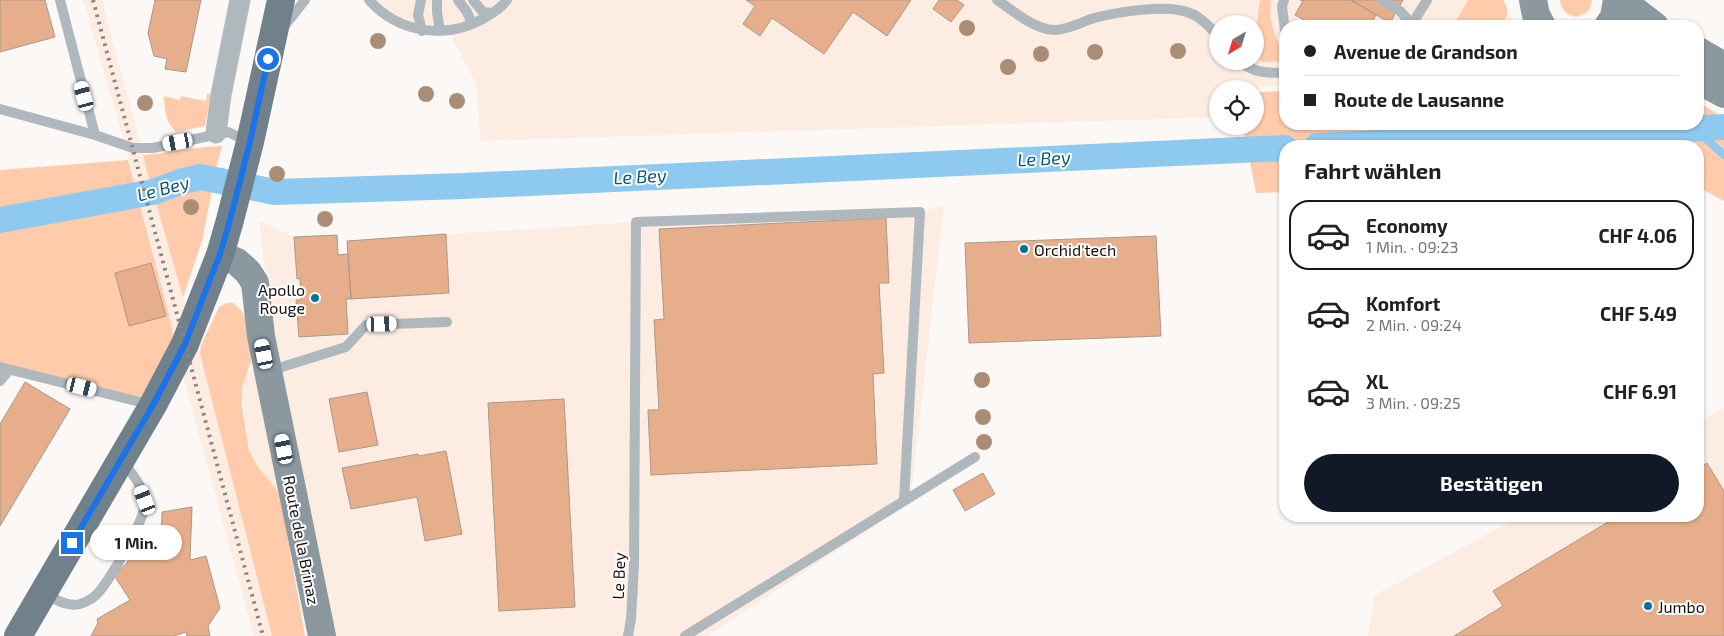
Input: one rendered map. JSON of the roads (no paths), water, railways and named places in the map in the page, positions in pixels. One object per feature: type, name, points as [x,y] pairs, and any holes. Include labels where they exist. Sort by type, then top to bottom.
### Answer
[{"type":"main road","points":[[18,636],[153,405],[185,344],[220,254],[230,220],[250,142],[281,0]]},
{"type":"street","points":[[216,134],[221,95],[240,0]]},
{"type":"street","points":[[1612,20],[1617,0]]},
{"type":"street","points":[[1621,0],[1647,20]]},
{"type":"street","points":[[1704,62],[1715,82]]},
{"type":"street","name":"Route de la Brinaz","points":[[220,254],[237,262],[248,272],[255,283],[261,336],[322,636]]},
{"type":"lane","points":[[60,0],[94,135]]},
{"type":"lane","points":[[272,43],[305,0]]},
{"type":"lane","points":[[369,0],[378,10],[406,26],[422,31],[449,31],[472,24],[501,8],[508,0]]},
{"type":"lane","points":[[421,0],[418,15],[422,31]]},
{"type":"lane","points":[[437,0],[440,31]]},
{"type":"lane","points":[[458,0],[467,12],[472,24]]},
{"type":"lane","points":[[473,0],[483,12],[492,13]]},
{"type":"lane","points":[[997,0],[1031,23],[1054,30],[1104,16],[1154,9],[1174,9],[1192,13],[1209,27]]},
{"type":"lane","points":[[1284,0],[1282,6],[1284,20]]},
{"type":"lane","points":[[1382,0],[1400,11],[1408,20]]},
{"type":"lane","points":[[1415,20],[1423,1]]},
{"type":"lane","points":[[1251,70],[1279,73]]},
{"type":"lane","points":[[0,109],[94,135],[133,148],[153,148],[228,132],[250,142]]},
{"type":"lane","name":"Le Bey","points":[[628,636],[631,619],[634,566],[636,222],[920,212],[904,500]]},
{"type":"lane","points":[[268,372],[346,347],[366,325],[446,322]]},
{"type":"lane","points":[[0,381],[5,368],[153,405]]},
{"type":"lane","points":[[685,636],[975,457]]},
{"type":"lane","points":[[42,594],[65,604],[73,605],[88,601],[101,590],[128,546],[144,513],[145,500],[140,486],[121,458]]},
{"type":"waterway","name":"Le Bey","points":[[1704,128],[1724,127]]},
{"type":"waterway","name":"Le Bey","points":[[1446,140],[1660,130]]},
{"type":"waterway","points":[[1696,130],[1724,155]]},
{"type":"waterway","name":"Le Bey","points":[[0,220],[153,192],[183,181],[201,177],[275,192],[463,186],[1279,148]]},
{"type":"railway","points":[[93,0],[263,636]]},
{"type":"place","name":"Orchid'tech","points":[[1024,249]]},
{"type":"place","name":"Apollo Rouge","points":[[315,298]]},
{"type":"place","name":"Jumbo","points":[[1648,606]]}]
